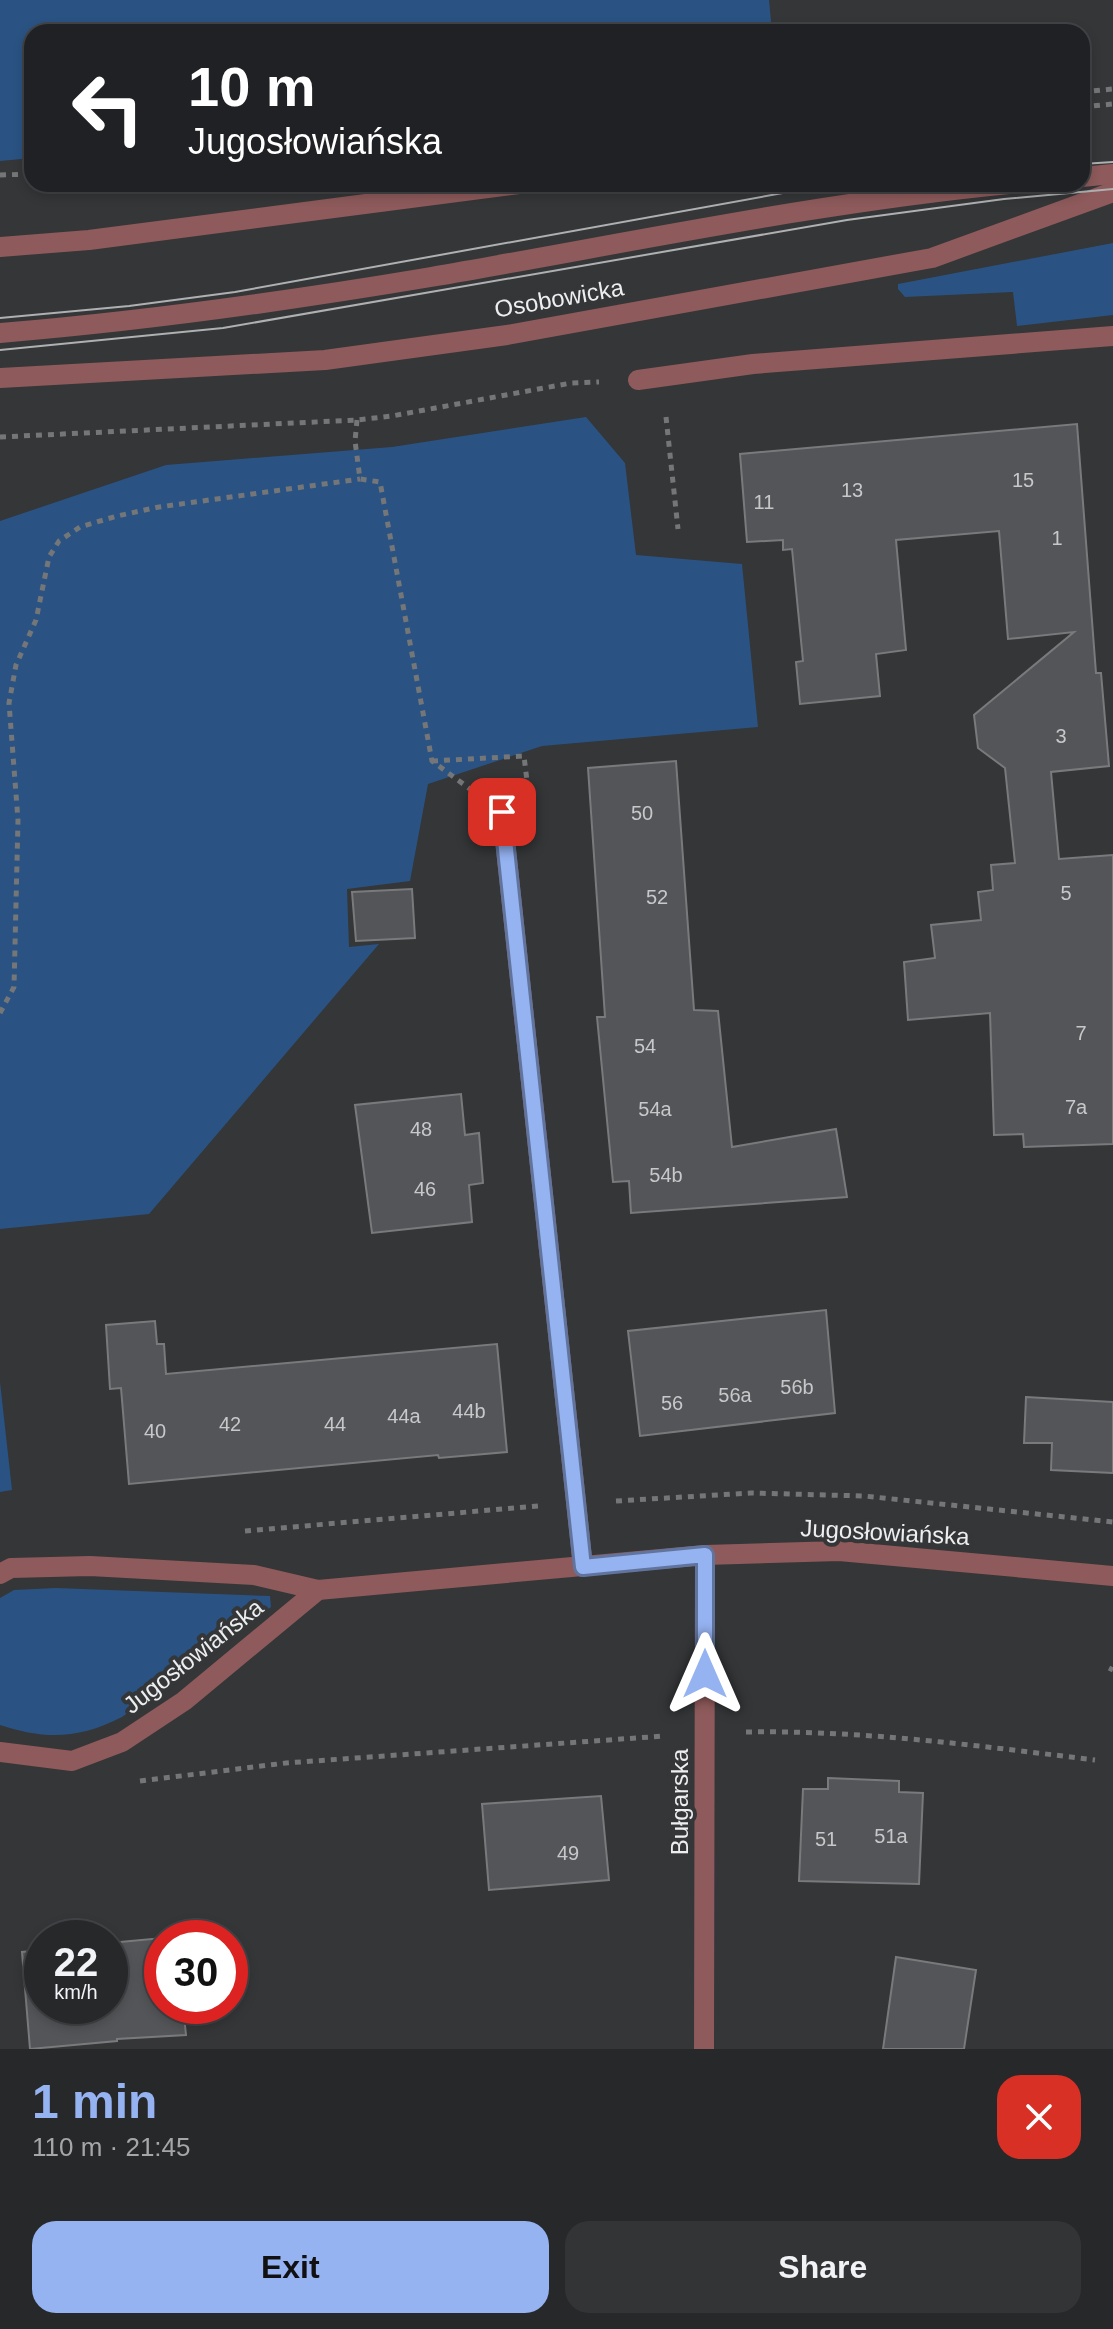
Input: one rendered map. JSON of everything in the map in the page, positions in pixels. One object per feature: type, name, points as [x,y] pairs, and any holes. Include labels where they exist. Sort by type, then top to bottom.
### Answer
[{"type":"street","points":[[1090,164],[1113,165]]},
{"type":"street","points":[[1090,176],[1113,174]]},
{"type":"street","points":[[0,247],[89,240],[458,192]]},
{"type":"street","points":[[0,333],[106,324],[283,301],[926,192]]},
{"type":"street","name":"Osobowicka","points":[[0,378],[325,360],[520,332],[932,258],[1113,192]]},
{"type":"street","points":[[638,380],[753,364],[1113,336]]},
{"type":"street","points":[[502,812],[583,1567]]},
{"type":"street","name":"Jugosłowiańska","points":[[0,1574],[11,1568],[90,1566],[254,1575],[318,1590],[705,1555],[839,1551],[1113,1576]]},
{"type":"street","name":"Bułgarska","points":[[704,2049],[705,1555]]},
{"type":"street","name":"Jugosłowiańska","points":[[0,1752],[72,1761],[122,1742],[184,1701],[318,1590]]},
{"type":"path","points":[[1090,91],[1113,89]]},
{"type":"path","points":[[1090,106],[1113,104]]},
{"type":"path","points":[[0,175],[24,174]]},
{"type":"path","points":[[662,377],[678,529]]},
{"type":"path","points":[[0,437],[357,420],[571,383],[638,380]]},
{"type":"path","points":[[357,420],[355,441],[360,479]]},
{"type":"path","points":[[0,1013],[14,987],[18,820],[9,703],[16,665],[36,620],[49,557],[59,541],[80,527],[159,507],[360,479],[380,482],[432,761],[502,812]]},
{"type":"path","points":[[606,1501],[751,1493],[864,1496],[1113,1522]]},
{"type":"path","points":[[236,1531],[553,1505]]},
{"type":"path","points":[[128,1782],[286,1763],[705,1733],[803,1731],[1095,1760]]},
{"type":"shaded area","points":[[0,0],[769,0],[771,24],[24,24],[24,159],[0,161]]},
{"type":"shaded area","points":[[1113,243],[1113,315],[1017,326],[1013,292],[905,297],[898,289],[898,284]]},
{"type":"shaded area","points":[[586,417],[625,463],[636,555],[742,564],[758,727],[542,746],[428,784],[410,881],[347,889],[349,947],[379,944],[149,1214],[0,1229],[0,521],[166,465],[392,447]]},
{"type":"shaded area","points":[[0,1382],[12,1490],[0,1492]]},
{"type":"shaded area","points":[[56,1588],[270,1596],[271,1607],[122,1717],[106,1724],[62,1735],[32,1733],[0,1725],[0,1598],[14,1590]]},
{"type":"building","points":[[1077,424],[1096,673],[1101,673],[1109,766],[1051,772],[1059,859],[1113,855],[1113,1144],[1024,1147],[1023,1134],[994,1135],[990,1013],[908,1020],[904,962],[935,958],[931,925],[981,920],[978,892],[993,890],[991,865],[1015,863],[1005,768],[978,748],[974,715],[1074,632],[1008,639],[999,531],[896,540],[906,650],[876,654],[880,696],[800,704],[796,662],[803,661],[792,549],[783,550],[783,540],[747,542],[740,454]]},
{"type":"building","points":[[676,761],[694,1010],[718,1011],[732,1147],[836,1129],[847,1197],[631,1213],[629,1181],[613,1182],[597,1017],[605,1017],[588,768]]},
{"type":"building","points":[[412,889],[415,938],[356,941],[352,892]]},
{"type":"building","points":[[461,1094],[465,1135],[479,1133],[483,1183],[469,1185],[472,1222],[372,1233],[355,1105]]},
{"type":"building","points":[[826,1310],[835,1413],[640,1436],[628,1331]]},
{"type":"building","points":[[155,1321],[157,1344],[164,1344],[166,1374],[497,1344],[507,1452],[439,1458],[438,1455],[129,1484],[121,1388],[110,1389],[106,1325]]},
{"type":"building","points":[[1026,1397],[1113,1402],[1113,1473],[1051,1470],[1052,1443],[1024,1443]]},
{"type":"building","points":[[828,1778],[899,1781],[899,1792],[923,1793],[919,1884],[799,1881],[803,1789],[828,1789]]},
{"type":"building","points":[[601,1796],[609,1880],[489,1890],[482,1804]]},
{"type":"building","points":[[144,1940],[144,2024],[185,2024],[186,2035],[30,2049],[28,2024],[128,2024],[128,1941]]},
{"type":"building","points":[[896,1957],[976,1970],[964,2049],[883,2049]]},
{"type":"tram line","points":[[1090,163],[1113,162]]},
{"type":"tram line","points":[[1090,191],[1113,189]]},
{"type":"tram line","points":[[0,318],[235,292],[789,192]]},
{"type":"tram line","points":[[0,350],[223,328],[847,220],[1080,192]]},
{"type":"route","points":[[502,812],[583,1567],[705,1555],[705,1674]]}]
